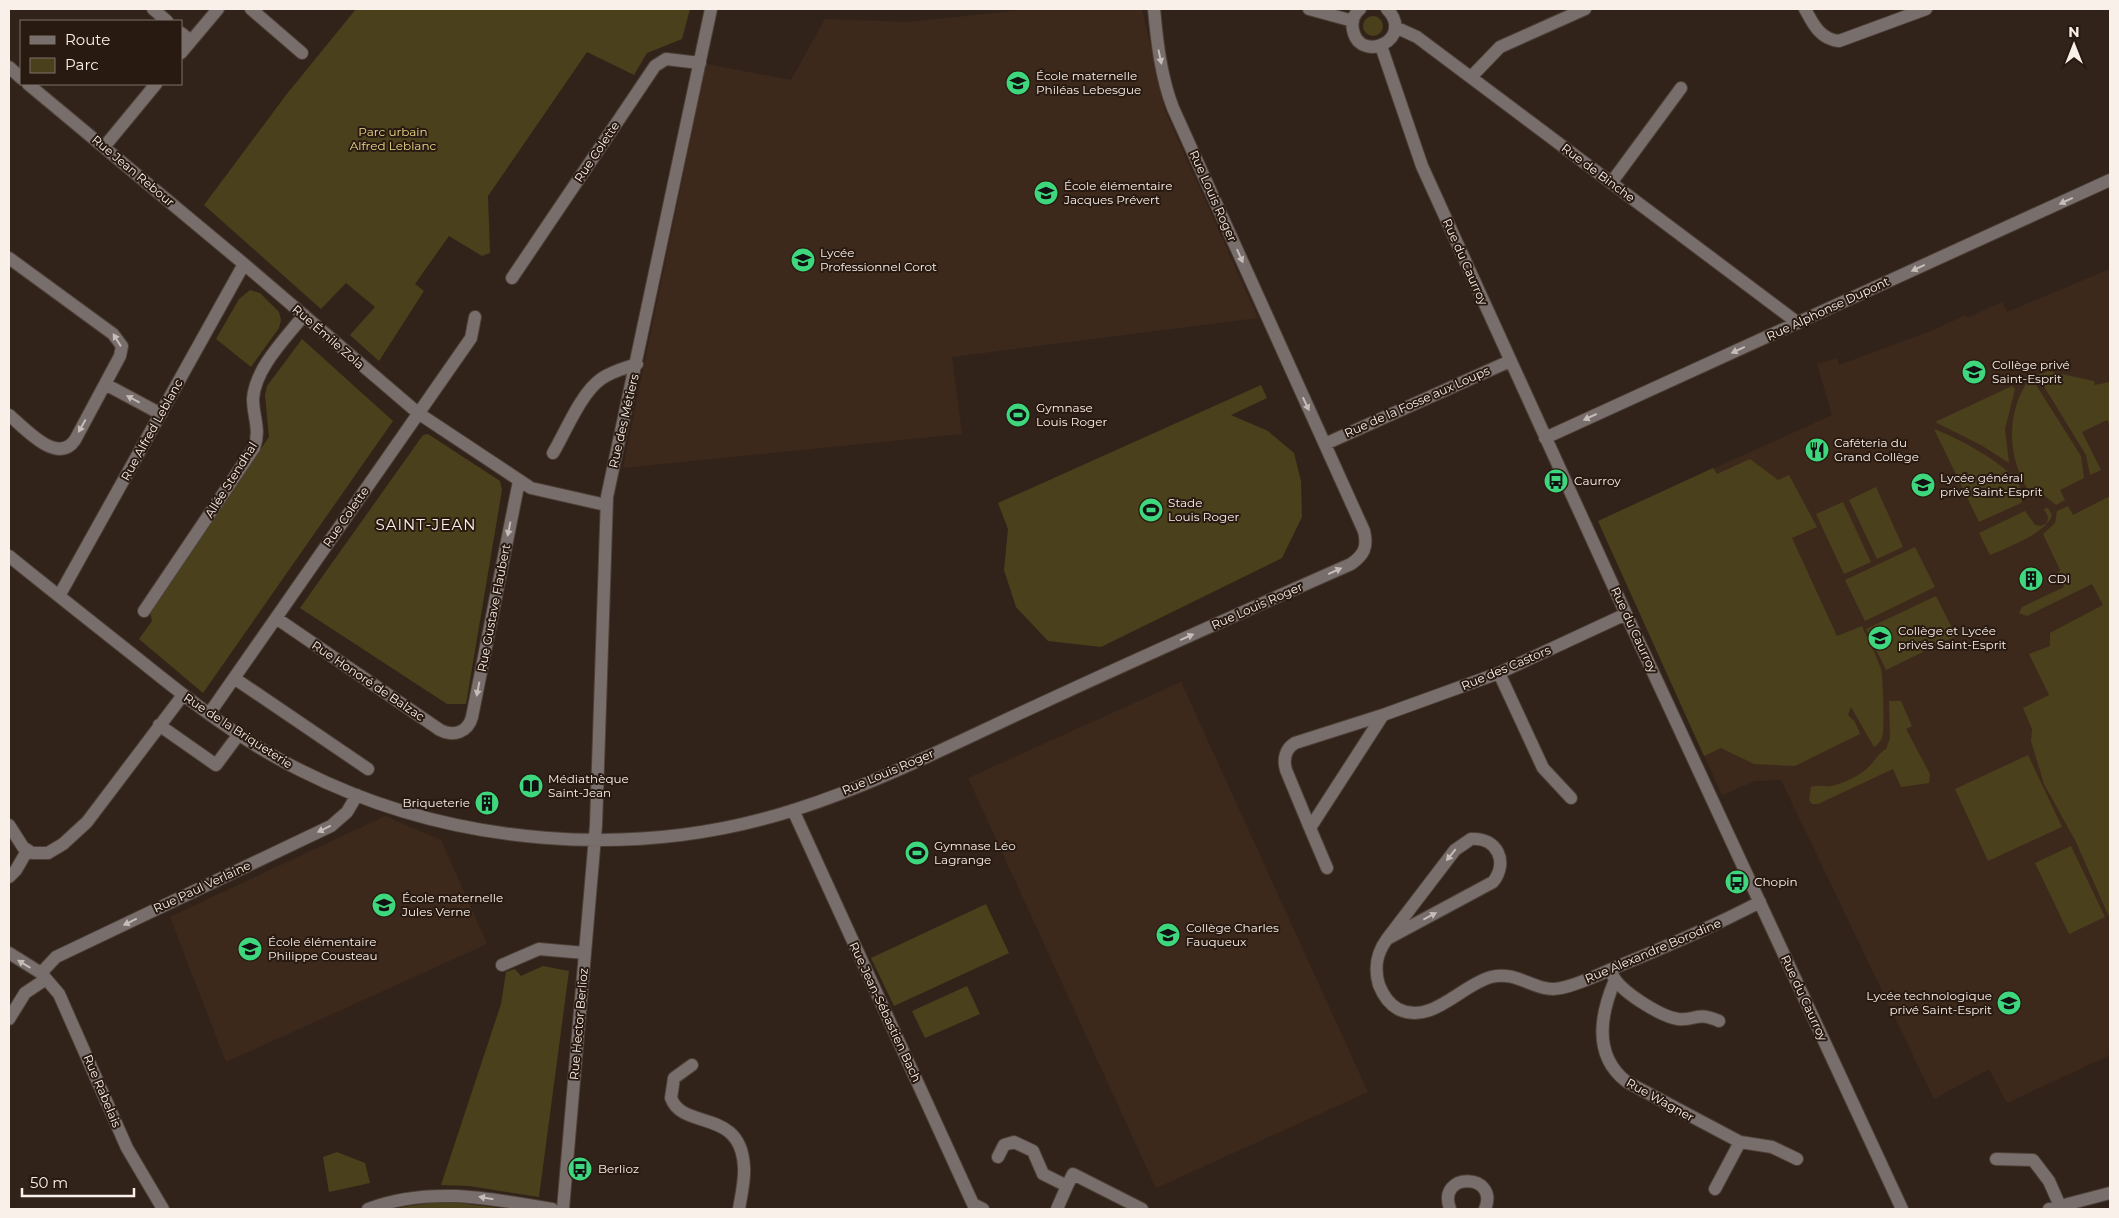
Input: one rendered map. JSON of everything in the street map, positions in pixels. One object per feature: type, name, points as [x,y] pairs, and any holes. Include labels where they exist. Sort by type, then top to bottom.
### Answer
[{"type":"street","points":[[153,9],[167,20]]},
{"type":"street","points":[[182,50],[186,37],[218,9]]},
{"type":"street","points":[[251,9],[302,53]]},
{"type":"street","name":"Rue des Métiers","points":[[594,840],[606,506],[610,478],[637,364],[711,9]]},
{"type":"street","name":"Rue Louis Roger","points":[[594,840],[638,839],[742,824],[793,810],[856,787],[1359,558],[1366,546],[1364,532],[1173,108],[1156,41],[1154,9]]},
{"type":"street","points":[[1309,9],[1353,20]]},
{"type":"street","points":[[1360,9],[1353,20],[1353,30],[1359,41],[1371,46],[1381,46],[1391,38],[1393,15]]},
{"type":"street","points":[[1470,77],[1500,47],[1585,9]]},
{"type":"street","points":[[1805,9],[1823,36],[1839,41],[1926,9]]},
{"type":"street","name":"Rue de Binche","points":[[1393,15],[1470,77],[1798,323]]},
{"type":"street","name":"Rue du Caurroy","points":[[1381,46],[1419,159],[1545,438],[1902,1209]]},
{"type":"street","name":"Rue Colette","points":[[512,278],[655,66],[666,59],[700,63]]},
{"type":"street","points":[[9,67],[20,77]]},
{"type":"street","name":"Rue Jean Rebour","points":[[29,85],[241,262]]},
{"type":"street","points":[[104,147],[155,85]]},
{"type":"street","points":[[1611,183],[1681,88]]},
{"type":"street","name":"Rue Alphonse Dupont","points":[[1545,438],[2110,180]]},
{"type":"street","points":[[9,258],[117,337],[122,351],[75,440],[65,448],[57,449],[45,444],[9,415]]},
{"type":"street","name":"Rue Émile Zola","points":[[241,262],[418,413],[519,481],[545,493],[606,506]]},
{"type":"street","name":"Rue Alfred Leblanc","points":[[59,596],[161,414],[241,262]]},
{"type":"street","name":"Allée Stendhal","points":[[144,611],[254,448],[258,435],[253,398],[257,383],[266,365],[304,315]]},
{"type":"street","name":"Rue Colette","points":[[209,714],[471,338],[475,317]]},
{"type":"street","name":"Rue de la Fosse aux Loups","points":[[1325,444],[1510,361]]},
{"type":"street","points":[[553,453],[586,396],[596,383],[614,372],[637,364]]},
{"type":"street","points":[[105,384],[161,414]]},
{"type":"street","name":"Rue Gustave Flaubert","points":[[463,731],[469,725],[472,716],[519,481]]},
{"type":"street","name":"Rue de la Briqueterie","points":[[9,556],[183,695],[239,734],[300,770],[357,794],[406,811],[473,828],[545,838],[594,840]]},
{"type":"street","name":"Rue des Castors","points":[[1327,868],[1284,762],[1287,751],[1296,743],[1499,673],[1626,614]]},
{"type":"street","name":"Rue Honoré de Balzac","points":[[276,618],[440,730],[455,733],[463,731]]},
{"type":"street","points":[[1499,673],[1543,768],[1571,798]]},
{"type":"street","points":[[234,678],[368,768]]},
{"type":"street","points":[[9,825],[27,851],[37,854],[48,853],[81,829],[183,695]]},
{"type":"street","points":[[1310,828],[1383,714]]},
{"type":"street","points":[[159,725],[216,765],[239,734]]},
{"type":"street","name":"Rue Paul Verlaine","points":[[9,1020],[25,993],[43,976],[56,957],[331,826],[346,812],[357,794]]},
{"type":"street","name":"Rue Jean-Sébastien Bach","points":[[793,810],[973,1204],[983,1209]]},
{"type":"street","points":[[1478,839],[1490,842],[1496,847],[1499,852],[1500,865],[1492,882],[1387,939],[1460,844],[1478,839]]},
{"type":"street","name":"Rue Hector Berlioz","points":[[563,1209],[594,840]]},
{"type":"street","points":[[9,877],[16,870],[27,851]]},
{"type":"street","name":"Rue Alexandre Borodine","points":[[1387,939],[1376,961],[1379,984],[1389,1002],[1408,1012],[1428,1011],[1491,977],[1513,976],[1543,988],[1559,989],[1612,975],[1760,902]]},
{"type":"street","points":[[502,965],[539,949],[585,953]]},
{"type":"street","points":[[9,953],[43,976]]},
{"type":"street","points":[[1612,975],[1633,997],[1672,1017],[1682,1019],[1706,1016],[1719,1021]]},
{"type":"street","name":"Rue Wagner","points":[[1612,975],[1602,1026],[1607,1059],[1615,1072],[1627,1082],[1740,1142],[1772,1147],[1797,1159]]},
{"type":"street","name":"Rue Rabelais","points":[[43,976],[63,1002],[127,1148],[163,1209]]},
{"type":"street","points":[[692,1065],[674,1078],[670,1098],[679,1111],[721,1125],[737,1141],[744,1166],[739,1209]]},
{"type":"street","points":[[998,1157],[1004,1145],[1014,1142],[1033,1151],[1043,1174],[1067,1186]]},
{"type":"street","points":[[1715,1189],[1740,1142]]},
{"type":"street","points":[[1996,1159],[2033,1160],[2049,1181],[2054,1208],[2110,1193]]},
{"type":"street","points":[[1057,1209],[1073,1174],[1142,1209]]},
{"type":"street","points":[[1450,1209],[1448,1199],[1451,1190],[1458,1183],[1467,1181],[1477,1183],[1485,1190],[1487,1201],[1485,1209]]},
{"type":"street","points":[[368,1209],[403,1198],[446,1194],[478,1197],[552,1209]]},
{"type":"shaded area","points":[[1033,9],[1142,9],[1165,111],[1258,318],[952,357],[962,434],[623,468],[706,64],[791,80],[825,19],[909,22]]},
{"type":"shaded area","name":"Collège et Lycée privés Saint-Esprit","points":[[2110,269],[2110,1055],[2007,1103],[1989,1069],[1934,1099],[1781,780],[1755,781],[1722,795],[1598,521],[1832,415],[1817,364],[1837,358],[1839,365],[1931,331],[1966,315],[1967,318],[2002,302],[2007,312]]},
{"type":"shaded area","name":"Collège Charles Fauqueux","points":[[1181,682],[1368,1092],[1156,1188],[968,778]]},
{"type":"shaded area","points":[[385,816],[441,840],[487,944],[226,1062],[170,917]]},
{"type":"green space","name":"Parc urbain Alfred Leblanc","points":[[356,9],[690,9],[682,39],[647,53],[634,75],[587,52],[488,196],[490,253],[482,256],[449,236],[415,284],[424,291],[379,361],[350,335],[375,307],[346,283],[321,309],[204,205],[286,95]]},
{"type":"green space","points":[[1373,16],[1380,19],[1383,26],[1380,33],[1373,36],[1366,33],[1363,26],[1366,19]]},
{"type":"green space","points":[[250,290],[260,293],[279,312],[281,320],[279,328],[251,367],[216,339],[239,299]]},
{"type":"green space","points":[[302,339],[393,421],[203,693],[139,639],[152,621],[150,612],[269,437],[265,395],[267,386]]},
{"type":"green space","points":[[2048,371],[2094,381],[2095,385],[2110,382],[2110,425],[2107,420],[2082,432],[2101,470],[2090,475],[2086,455],[2037,375]]},
{"type":"green space","points":[[2031,377],[2081,456],[2084,478],[2060,490],[2065,500],[2056,505],[2045,496],[2032,498],[2020,474],[2014,455],[2012,443],[2013,420],[2019,397]]},
{"type":"green space","name":"Stade Louis Roger","points":[[1261,385],[1267,398],[1231,415],[1268,431],[1294,453],[1301,481],[1302,517],[1282,558],[1101,647],[1048,641],[1016,607],[1004,570],[1008,529],[998,503]]},
{"type":"green space","points":[[2012,386],[2015,389],[2005,429],[2009,463],[1981,445],[1935,422]]},
{"type":"green space","points":[[1934,429],[1991,458],[2017,481],[2022,492],[2021,503],[1979,522]]},
{"type":"green space","points":[[428,434],[500,481],[502,490],[466,704],[447,704],[300,608],[423,435]]},
{"type":"green space","points":[[1750,459],[1778,480],[1789,475],[1817,527],[1792,538],[1837,636],[1862,626],[1877,658],[1882,674],[1883,725],[1882,738],[1874,747],[1851,707],[1848,715],[1855,722],[1860,734],[1795,766],[1754,764],[1721,748],[1704,756],[1598,521],[1713,468],[1717,474]]},
{"type":"green space","points":[[1876,487],[1903,547],[1877,559],[1849,500]]},
{"type":"green space","points":[[2110,496],[2110,919],[2076,842],[2044,784],[2031,741],[2032,729],[2023,708],[2049,695],[2029,654],[2050,646],[2050,633],[2103,605],[2092,584],[2027,616],[2019,613],[2022,607],[2064,587],[2057,574],[2060,570],[2043,534],[2055,523],[2057,511],[2068,506],[2073,515]]},
{"type":"green space","points":[[1843,502],[1871,562],[1844,574],[1816,514]]},
{"type":"green space","points":[[2048,508],[2052,515],[2049,522],[2042,528],[2025,539],[1990,555],[1979,533],[2025,511],[2035,525],[2041,526],[2047,523],[2048,517],[2044,509]]},
{"type":"green space","points":[[1915,547],[1935,587],[1865,621],[1845,580]]},
{"type":"green space","points":[[1936,596],[1956,636],[1886,670],[1866,629]]},
{"type":"green space","points":[[1889,701],[1901,701],[1912,726],[1906,729],[1930,774],[1929,783],[1901,787],[1893,769],[1818,804],[1812,804],[1809,800],[1811,787],[1831,786],[1860,774],[1886,749],[1890,738]]},
{"type":"green space","points":[[2028,755],[2062,827],[1988,861],[1955,789]]},
{"type":"green space","points":[[2071,846],[2105,917],[2069,934],[2035,863]]},
{"type":"green space","points":[[986,904],[1009,953],[894,1006],[871,958]]},
{"type":"green space","points":[[543,966],[569,971],[539,1197],[469,1186],[441,1185],[501,1004],[506,972],[515,969],[521,976]]},
{"type":"green space","points":[[967,986],[980,1014],[925,1038],[912,1011]]},
{"type":"green space","points":[[337,1152],[365,1163],[370,1183],[329,1192],[323,1157]]},
{"type":"green space","points":[[442,1201],[507,1209],[392,1209]]},
{"type":"place","name":"École maternelle Philéas Lebesgue","points":[[1018,83]]},
{"type":"place","name":"École élémentaire Jacques Prévert","points":[[1046,193]]},
{"type":"place","name":"Lycée Professionnel Corot","points":[[803,260]]},
{"type":"place","name":"Collège privé Saint-Esprit","points":[[1974,372]]},
{"type":"place","name":"Gymnase Louis Roger","points":[[1018,415]]},
{"type":"place","name":"Caféteria du Grand Collège","points":[[1817,450]]},
{"type":"place","name":"Caurroy","points":[[1556,481]]},
{"type":"place","name":"Lycée général privé Saint-Esprit","points":[[1923,485]]},
{"type":"place","name":"Stade Louis Roger","points":[[1151,510]]},
{"type":"place","name":"CDI","points":[[2031,579]]},
{"type":"place","name":"Collège et Lycée privés Saint-Esprit","points":[[1880,638]]},
{"type":"place","name":"Médiathèque Saint-Jean","points":[[531,786]]},
{"type":"place","name":"Briqueterie","points":[[487,803]]},
{"type":"place","name":"Gymnase Léo Lagrange","points":[[917,853]]},
{"type":"place","name":"Chopin","points":[[1737,882]]},
{"type":"place","name":"École maternelle Jules Verne","points":[[384,905]]},
{"type":"place","name":"Collège Charles Fauqueux","points":[[1168,935]]},
{"type":"place","name":"École élémentaire Philippe Cousteau","points":[[250,949]]},
{"type":"place","name":"Lycée technologique privé Saint-Esprit","points":[[2009,1003]]},
{"type":"place","name":"Berlioz","points":[[580,1169]]},
{"type":"district","name":"SAINT-JEAN","points":[[426,525]]}]
